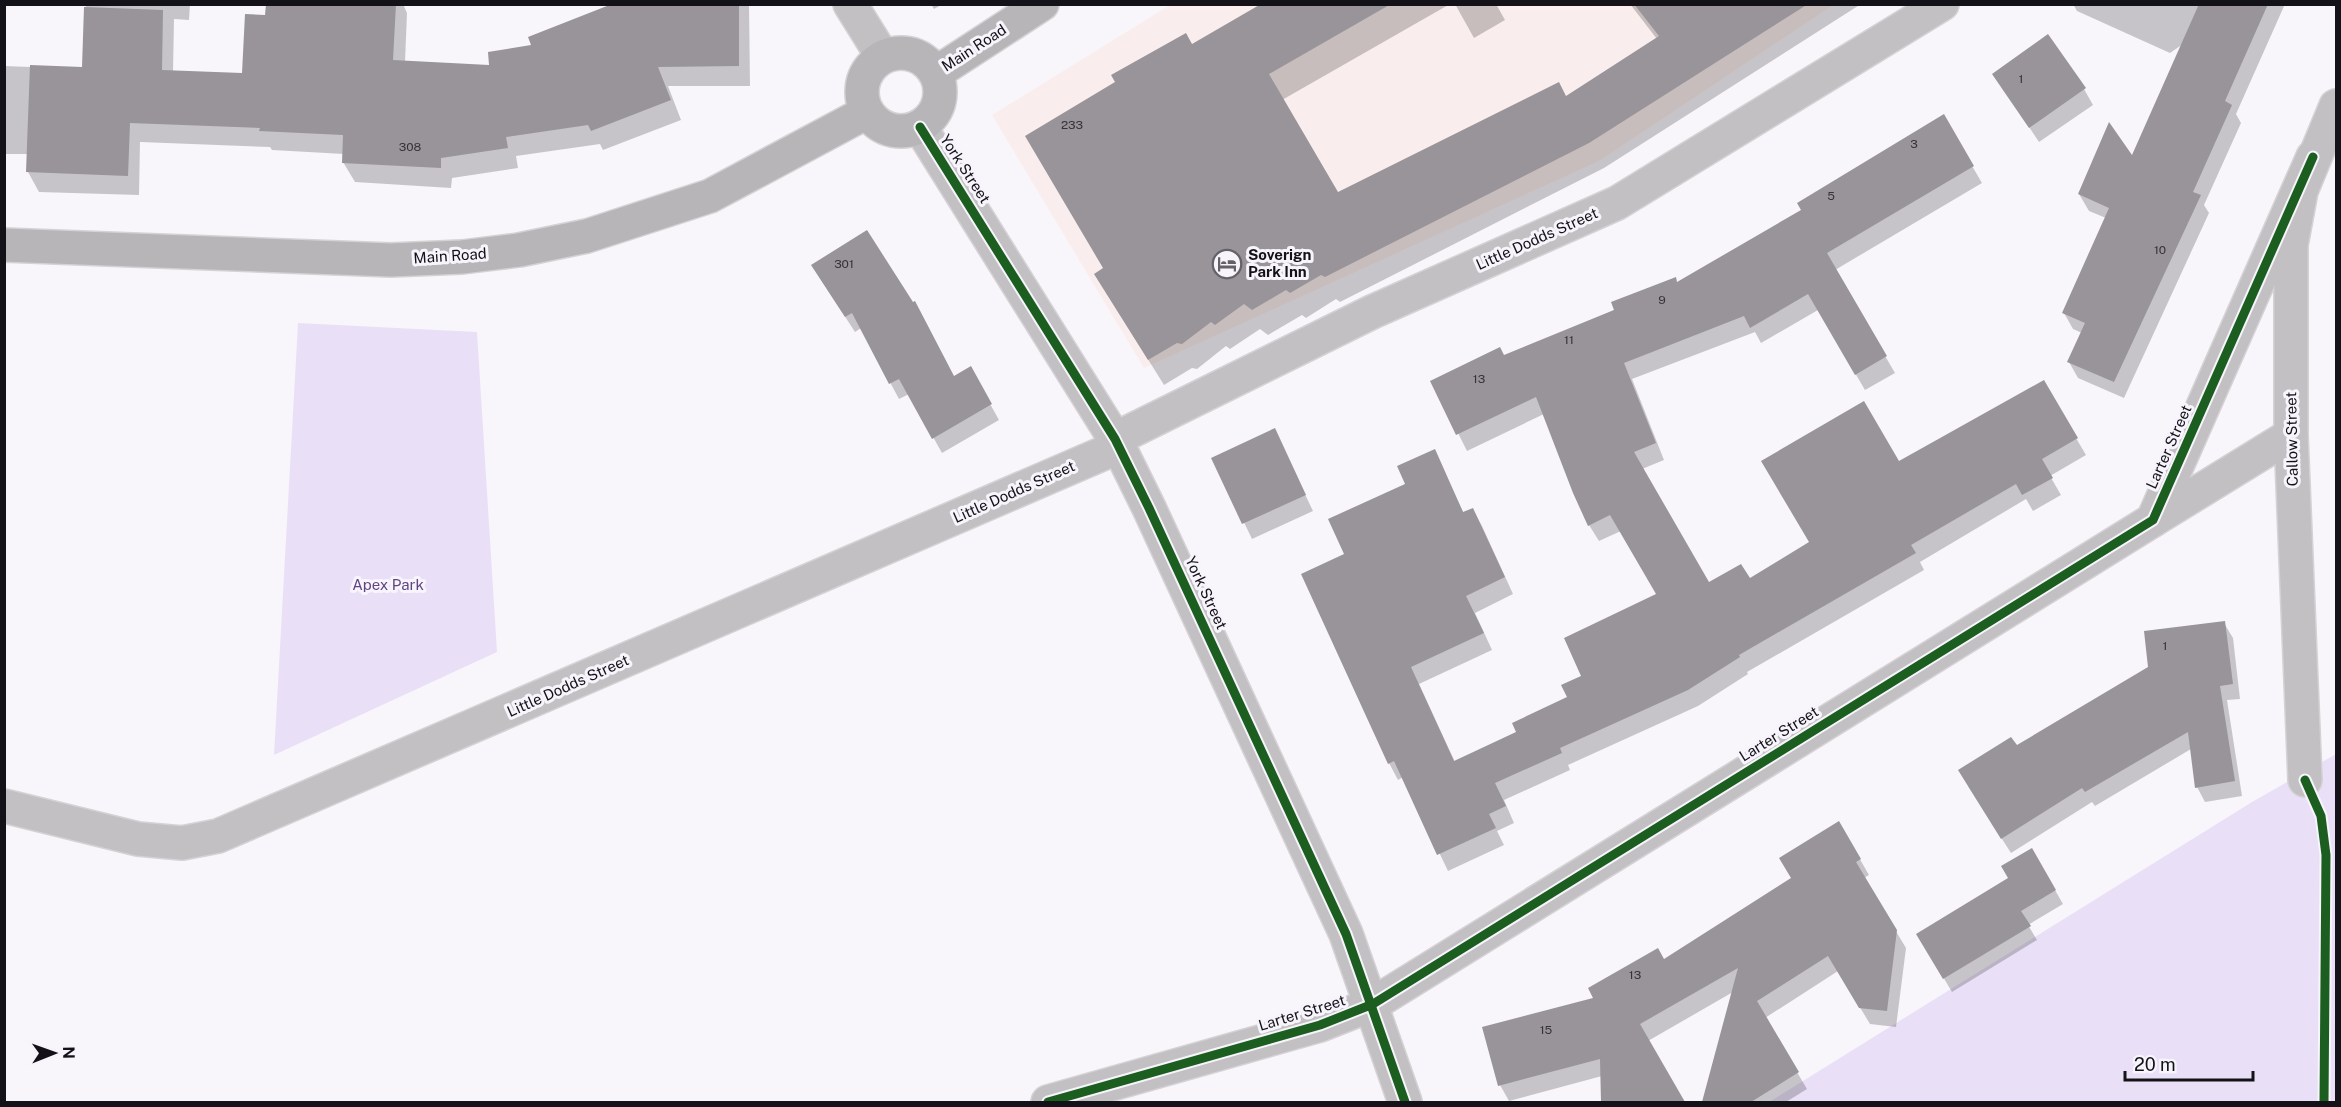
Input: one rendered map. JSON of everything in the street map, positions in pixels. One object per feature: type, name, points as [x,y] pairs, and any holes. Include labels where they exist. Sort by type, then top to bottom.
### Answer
[{"type":"main road","name":"Main Road","points":[[936,73],[1042,4]]},
{"type":"main road","points":[[897,53],[912,54],[926,62],[936,73],[940,99],[933,115],[920,127],[906,131],[890,131],[877,123],[867,112],[861,97],[862,81],[870,67],[883,57],[897,53]]},
{"type":"main road","name":"Main Road","points":[[4,245],[391,260],[519,250],[587,236],[710,196],[867,112]]},
{"type":"street","points":[[850,4],[883,57]]},
{"type":"street","name":"Little Dodds Street","points":[[4,806],[138,839],[182,843],[218,836],[1117,443],[1372,312],[1617,203],[1942,4]]},
{"type":"street","name":"Callow Street","points":[[2305,780],[2291,435],[2291,245],[2297,206],[2313,157],[2337,106]]},
{"type":"street","name":"York Street","points":[[920,127],[1117,443],[1320,873],[1372,1004],[1405,1102]]},
{"type":"street","name":"Larter Street","points":[[2153,520],[2313,157]]},
{"type":"street","name":"Larter Street","points":[[1048,1102],[1320,1025],[1372,1004],[2291,435]]},
{"type":"shaded area","name":"Soverign Park Inn","points":[[1170,5],[1833,5],[1599,161],[1144,368],[992,115]]},
{"type":"green space","name":"Apex Park","points":[[298,323],[477,332],[497,652],[274,755]]},
{"type":"green space","points":[[2336,754],[2336,1102],[1769,1102],[2252,802]]},
{"type":"building","points":[[266,4],[396,4],[393,60],[489,65],[488,52],[531,45],[528,37],[612,4],[739,4],[739,66],[658,67],[671,100],[591,131],[588,125],[506,137],[508,148],[441,158],[441,168],[342,163],[343,135],[259,131],[260,128],[130,123],[128,176],[26,172],[30,65],[82,67],[84,7],[163,10],[162,70],[242,73],[245,14],[265,15]]},
{"type":"building","name":"Soverign Park Inn","points":[[1261,4],[1391,4],[1269,74],[1338,192],[1559,82],[1566,96],[1659,36],[1634,4],[1808,4],[1589,143],[1325,277],[1321,275],[1290,293],[1286,290],[1252,310],[1244,304],[1215,325],[1211,322],[1182,344],[1177,343],[1148,360],[1094,274],[1103,268],[1025,136],[1115,82],[1111,75],[1186,33],[1192,44]]},
{"type":"building","points":[[2199,4],[2268,4],[2225,101],[2232,105],[2193,192],[2201,195],[2114,382],[2067,362],[2085,323],[2062,313],[2109,208],[2078,194],[2109,122],[2132,155]]},
{"type":"building","points":[[2048,34],[2086,88],[2029,128],[1992,74]]},
{"type":"building","points":[[1944,114],[1974,166],[1827,253],[1887,356],[1855,375],[1808,294],[1750,328],[1744,316],[1624,363],[1656,443],[1634,452],[1709,582],[1741,564],[1750,578],[1809,542],[1761,461],[1864,401],[1899,461],[2044,380],[2078,438],[2042,459],[2053,478],[2022,495],[2016,484],[1911,545],[1916,553],[1739,655],[1740,657],[1688,690],[1560,748],[1562,753],[1495,783],[1506,806],[1489,814],[1496,828],[1437,855],[1394,761],[1388,764],[1301,574],[1344,554],[1328,519],[1405,484],[1397,466],[1435,449],[1463,512],[1473,508],[1505,577],[1466,596],[1484,633],[1411,667],[1454,761],[1516,732],[1512,723],[1567,697],[1561,685],[1581,676],[1564,638],[1656,594],[1610,515],[1588,526],[1536,397],[1456,435],[1430,381],[1500,347],[1504,355],[1614,310],[1611,302],[1676,277],[1677,282],[1801,210],[1797,203]]},
{"type":"building","points":[[867,230],[913,302],[915,301],[954,376],[971,366],[992,404],[932,439],[899,379],[889,384],[852,313],[845,317],[811,265]]},
{"type":"building","points":[[1275,428],[1306,495],[1242,524],[1211,458]]},
{"type":"building","points":[[2225,621],[2233,684],[2220,686],[2235,781],[2195,788],[2188,732],[2085,792],[2082,788],[2001,839],[1958,770],[2011,737],[2017,745],[2148,667],[2144,631]]},
{"type":"building","points":[[1839,821],[1861,859],[1856,862],[1897,930],[1887,1011],[1859,1008],[1828,956],[1757,1001],[1799,1072],[1751,1102],[1702,1102],[1738,968],[1640,1024],[1685,1102],[1601,1102],[1600,1059],[1498,1086],[1482,1027],[1593,998],[1588,988],[1658,948],[1664,959],[1791,878],[1779,858]]},
{"type":"building","points":[[2032,848],[2056,890],[2021,911],[2031,926],[1943,979],[1916,934],[2008,878],[2001,866]]},
{"type":"cycle path","points":[[920,127],[1115,439],[1346,934],[1405,1102]]},
{"type":"cycle path","points":[[1048,1102],[1320,1025],[1373,1004],[2153,520],[2313,157]]},
{"type":"cycle path","points":[[2305,780],[2321,816],[2326,855],[2324,1102]]},
{"type":"place","name":"Soverign Park Inn","points":[[1227,264]]}]
